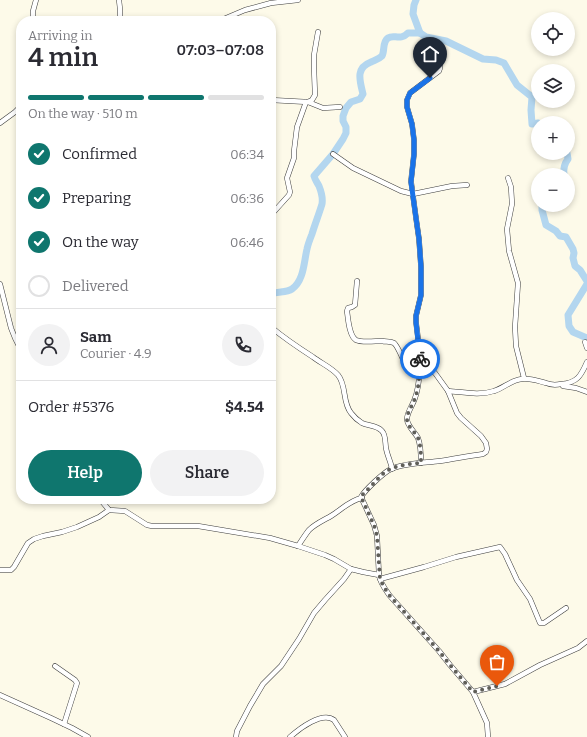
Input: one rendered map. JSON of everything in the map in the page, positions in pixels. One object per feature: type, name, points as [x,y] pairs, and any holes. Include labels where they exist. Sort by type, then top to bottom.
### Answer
[{"type":"street","points":[[33,16],[36,0]]},
{"type":"street","points":[[119,0],[120,16]]},
{"type":"street","points":[[231,16],[245,10],[271,3],[298,0]]},
{"type":"street","points":[[276,209],[289,195],[290,192],[287,178],[294,158],[297,127],[307,102],[314,98],[315,95],[314,68],[318,32]]},
{"type":"street","points":[[421,463],[418,437],[409,425],[407,418],[416,394],[421,367],[416,316],[421,295],[421,267],[419,239],[411,182],[414,140],[412,124],[407,107],[407,100],[410,93],[439,71],[440,61],[443,56]]},
{"type":"street","points":[[276,100],[307,102],[323,108],[340,107]]},
{"type":"street","points":[[0,122],[16,111]]},
{"type":"street","points":[[333,154],[353,168],[389,186],[413,194],[452,186],[468,185]]},
{"type":"street","points":[[508,178],[511,187],[512,204],[507,234],[509,251],[518,283],[515,327],[516,346],[524,378]]},
{"type":"street","points":[[357,281],[355,305],[348,308],[347,311],[350,330],[354,338],[362,342],[391,342],[398,346],[407,368],[421,367],[436,373],[448,391],[457,413],[481,436],[486,443],[487,449],[483,454],[402,466],[385,472],[362,495],[362,498],[374,525],[377,536],[379,577],[384,587],[390,596],[473,692],[487,722],[488,737]]},
{"type":"street","points":[[0,284],[11,328],[16,340]]},
{"type":"street","points":[[276,331],[288,341],[338,374],[341,380],[346,407],[349,411],[356,419],[382,431],[385,439],[386,451],[392,469]]},
{"type":"street","points":[[585,342],[587,348]]},
{"type":"street","points":[[555,385],[575,381],[580,376],[587,362]]},
{"type":"street","points":[[448,391],[486,393],[524,378],[576,388],[587,392]]},
{"type":"street","points":[[298,546],[310,529],[315,525],[353,501],[362,498]]},
{"type":"street","points":[[104,504],[109,510]]},
{"type":"street","points":[[0,570],[11,570],[28,544],[34,539],[77,527],[99,517],[109,510],[125,511],[147,525],[152,526],[208,527],[262,536],[325,555],[351,569],[379,577],[424,568],[456,557],[500,547],[505,554],[517,580],[530,598],[540,623],[544,623],[566,608]]},
{"type":"street","points":[[236,737],[237,731],[263,684],[281,666],[314,613],[351,569]]},
{"type":"street","points":[[473,692],[505,684],[578,648],[587,641]]},
{"type":"street","points":[[56,666],[77,683],[64,724]]},
{"type":"street","points":[[0,695],[64,724],[86,737]]},
{"type":"street","points":[[290,737],[303,726],[314,721],[330,718],[334,720],[345,737]]},
{"type":"waterway","points":[[416,0],[413,14],[420,33],[426,37],[446,41],[483,59],[496,60],[504,63],[517,85],[532,97],[531,116]]},
{"type":"waterway","points":[[276,293],[292,289],[299,281],[301,276],[308,245],[322,204],[321,192],[314,176],[333,154],[346,133],[346,127],[343,121],[346,108],[351,102],[360,99],[363,94],[360,75],[361,71],[366,65],[382,56],[384,44],[388,38],[402,37],[408,33],[420,33]]},
{"type":"waterway","points":[[564,168],[568,160]]},
{"type":"waterway","points":[[543,212],[546,225],[556,231],[560,236],[566,237],[573,249],[575,266],[580,270],[587,281]]},
{"type":"waterway","points":[[587,284],[568,315],[569,326],[573,332],[587,338]]},
{"type":"way so far","points":[[420,359],[422,366],[420,367],[419,381],[415,398],[410,407],[407,418],[409,425],[418,437],[421,463],[402,466],[385,472],[361,497],[374,525],[377,536],[379,575],[390,596],[473,692],[497,686]]},
{"type":"route","points":[[420,359],[416,329],[416,316],[421,295],[421,267],[419,239],[411,182],[414,140],[412,124],[407,107],[407,100],[410,93],[430,78]]}]
